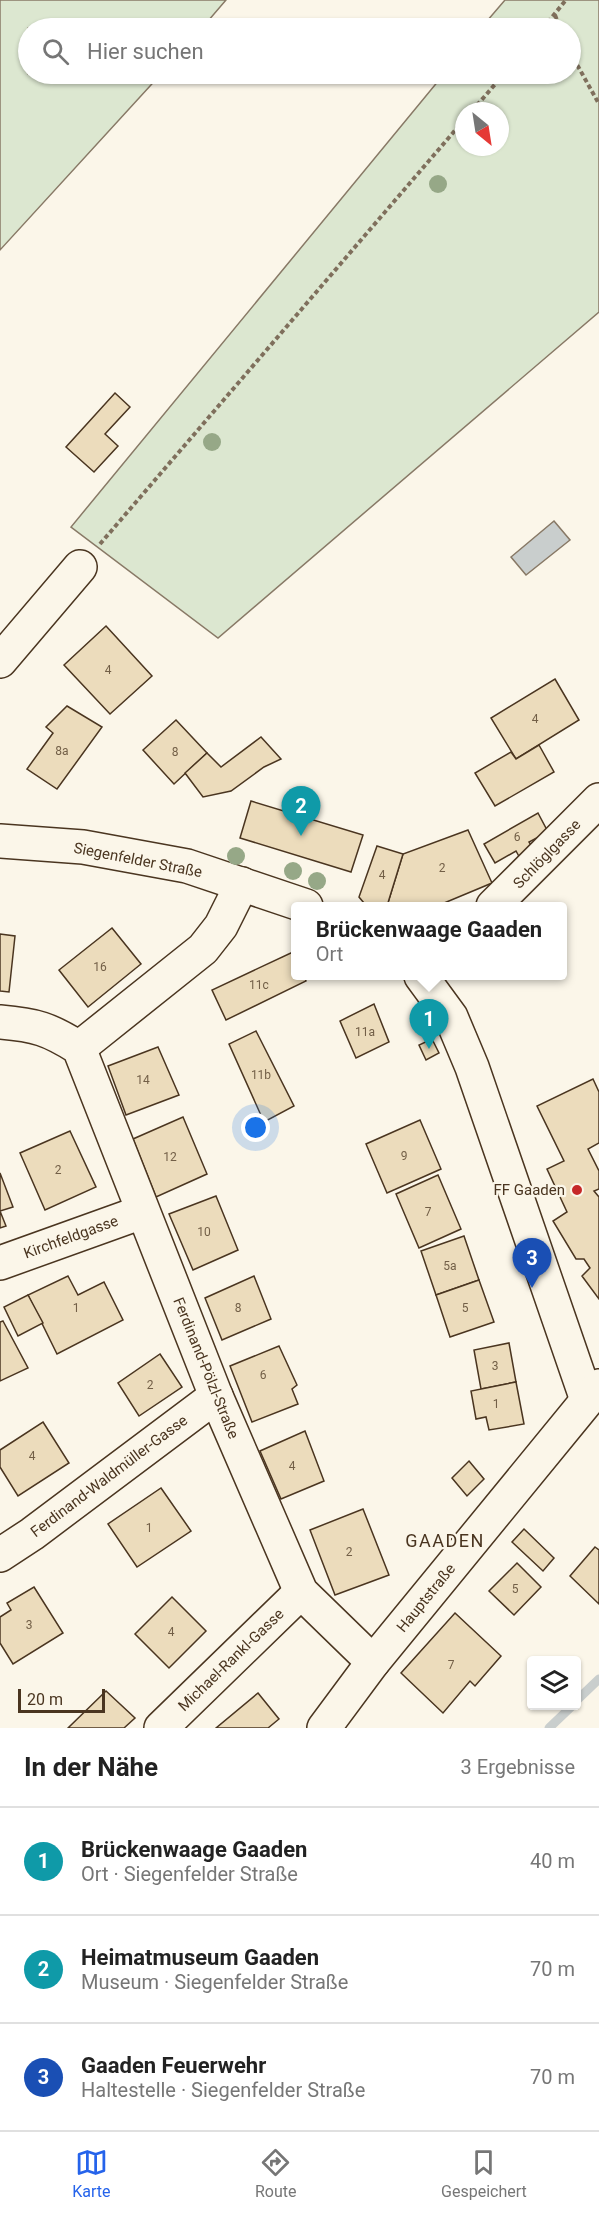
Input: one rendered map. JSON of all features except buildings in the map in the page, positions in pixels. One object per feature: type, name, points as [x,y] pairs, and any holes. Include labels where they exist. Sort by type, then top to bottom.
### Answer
[{"type":"street","points":[[0,661],[80,567]]},
{"type":"street","name":"Schlöglgasse","points":[[497,902],[599,800]]},
{"type":"street","name":"Siegenfelder Straße","points":[[0,841],[83,847],[187,866],[294,902]]},
{"type":"street","points":[[0,1022],[33,1024],[60,1036],[79,1048],[203,949],[221,926],[242,884]]},
{"type":"street","points":[[425,980],[451,1017],[472,1067],[593,1393]]},
{"type":"street","name":"Ferdinand-Pölzl-Straße","points":[[79,1048],[216,1395],[301,1592],[373,1662]]},
{"type":"street","name":"Kirchfeldgasse","points":[[0,1263],[142,1212]]},
{"type":"street","name":"Hauptstraße","points":[[324,1728],[373,1662],[593,1393]]},
{"type":"street","name":"Ferdinand-Waldmüller-Gasse","points":[[0,1555],[32,1534],[216,1395]]},
{"type":"street","name":"Michael-Rankl-Gasse","points":[[162,1728],[301,1592]]},
{"type":"path","points":[[552,18],[566,0]]},
{"type":"path","points":[[555,14],[556,18]]},
{"type":"path","points":[[581,72],[599,104]]},
{"type":"path","points":[[480,102],[495,84]]},
{"type":"path","points":[[80,567],[455,130]]},
{"type":"green space","points":[[0,0],[226,0],[211,18],[18,18],[18,84],[152,84],[0,250]]},
{"type":"green space","points":[[505,0],[599,0],[599,312],[218,638],[71,527],[436,84],[581,84],[581,18],[490,18]]},
{"type":"shaded area","points":[[554,521],[570,540],[526,575],[511,557]]},
{"type":"waterway","points":[[581,1696],[599,1679]]},
{"type":"waterway","points":[[549,1728],[568,1710]]},
{"type":"place","name":"Heimatmuseum Gaaden","points":[[301,836]]},
{"type":"place","name":"Brückenwaage Gaaden","points":[[429,1049]]},
{"type":"place","name":"FF Gaaden","points":[[577,1190]]},
{"type":"place","name":"Gaaden Feuerwehr","points":[[532,1288]]},
{"type":"district","name":"GAADEN","points":[[445,1541]]}]
